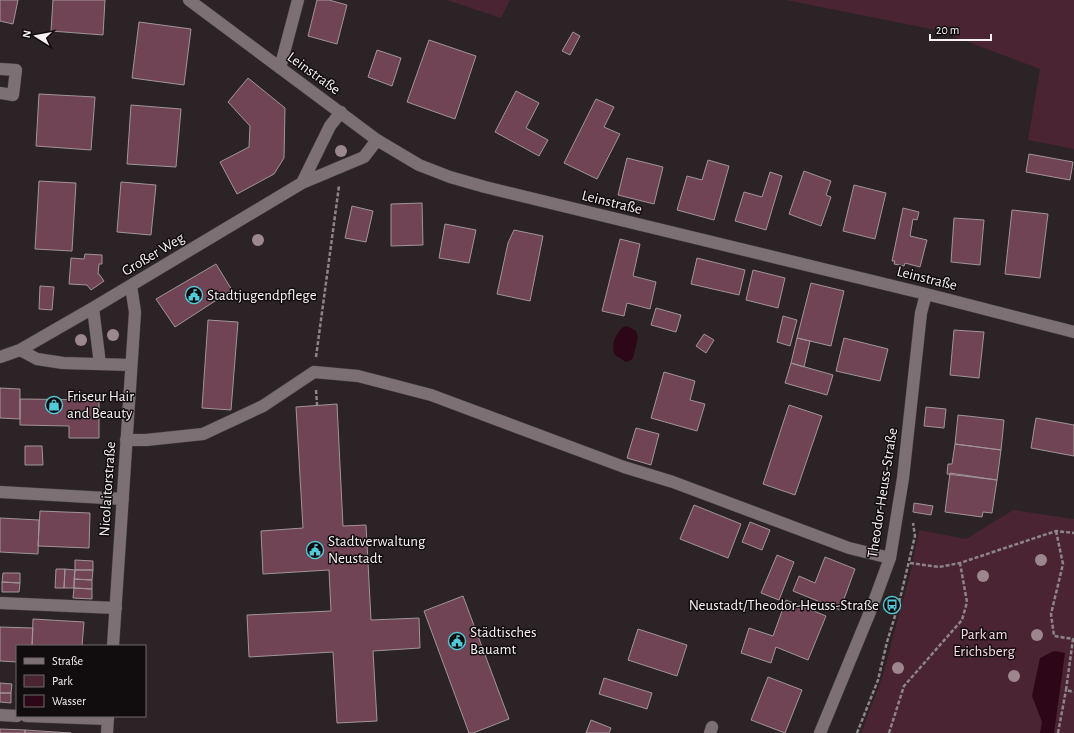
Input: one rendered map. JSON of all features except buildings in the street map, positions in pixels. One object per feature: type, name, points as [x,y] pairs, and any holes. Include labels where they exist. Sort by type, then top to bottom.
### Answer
[{"type":"street","name":"Leinstraße","points":[[189,0],[377,140],[419,164],[450,177],[485,187],[926,294],[1074,332]]},
{"type":"street","points":[[280,68],[298,0]]},
{"type":"street","points":[[0,69],[16,70],[13,95],[0,93]]},
{"type":"street","points":[[302,183],[330,126],[341,112]]},
{"type":"street","name":"Großer Weg","points":[[0,357],[20,350],[93,308],[302,183],[364,157],[377,140]]},
{"type":"street","name":"Nicolaitorstraße","points":[[113,645],[134,312],[131,286]]},
{"type":"street","name":"Theodor-Heuss-Straße","points":[[820,733],[872,607],[890,558],[903,478],[921,313],[926,294]]},
{"type":"street","points":[[93,308],[100,364]]},
{"type":"street","points":[[20,350],[37,359],[131,365]]},
{"type":"street","points":[[126,440],[146,440],[203,434],[263,406],[314,372],[358,376],[431,395],[624,467],[673,482],[849,548],[890,558]]},
{"type":"street","points":[[0,492],[123,499]]},
{"type":"street","points":[[0,603],[116,608]]},
{"type":"street","points":[[0,715],[16,716]]},
{"type":"street","points":[[107,733],[108,717]]},
{"type":"path","points":[[314,372],[339,190],[337,169]]},
{"type":"path","points":[[857,733],[878,680],[910,563],[915,536],[915,527],[909,519],[896,517]]},
{"type":"path","points":[[890,558],[910,563],[939,567],[960,563],[1056,531],[1074,532]]},
{"type":"path","points":[[1056,531],[1063,564],[1051,614],[1054,636],[1073,639],[1058,733]]},
{"type":"path","points":[[889,733],[904,686],[962,620],[967,602],[960,563]]},
{"type":"path","points":[[1066,690],[1074,692]]},
{"type":"green space","points":[[447,0],[510,0],[501,18]]},
{"type":"green space","points":[[786,0],[1074,0],[1074,149],[1028,140],[1040,69],[936,30]]},
{"type":"green space","name":"Park am Erichsberg","points":[[1013,510],[1074,519],[1074,733],[861,733],[883,675],[911,570],[919,530],[966,539]]},
{"type":"water","points":[[627,326],[636,331],[638,337],[633,358],[626,362],[615,355],[613,344],[618,333],[623,327]]},
{"type":"water","points":[[1054,651],[1065,653],[1054,733],[1040,733],[1042,722],[1032,696],[1040,658]]},
{"type":"place","name":"Stadtjugendpflege","points":[[194,295]]},
{"type":"place","name":"Friseur Hair and Beauty","points":[[54,405]]},
{"type":"place","name":"Stadtverwaltung Neustadt","points":[[315,550]]},
{"type":"place","name":"Neustadt/Theodor-Heuss-Straße","points":[[892,605]]},
{"type":"place","name":"Städtisches Bauamt","points":[[457,641]]}]
